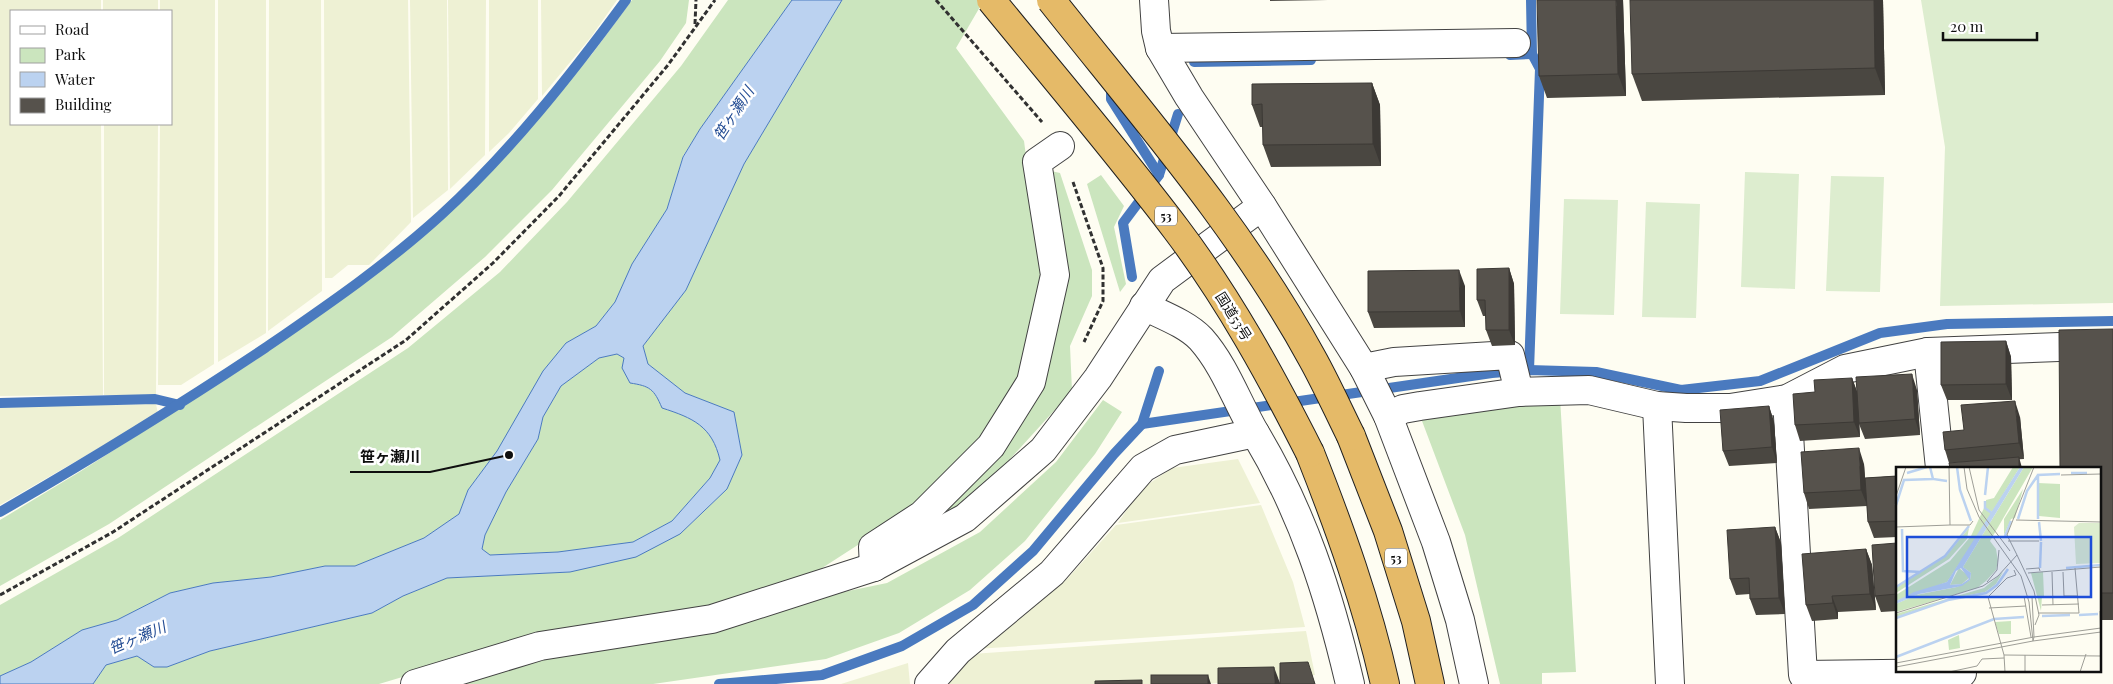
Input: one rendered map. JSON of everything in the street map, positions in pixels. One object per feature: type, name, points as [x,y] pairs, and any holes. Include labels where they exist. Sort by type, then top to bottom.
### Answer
[{"type":"highway","name":"国道53号","points":[[991,0],[1177,230],[1243,329],[1273,380],[1310,453],[1346,546],[1375,641],[1385,684]]},
{"type":"highway","name":"53","points":[[1050,0],[1205,195],[1263,279],[1312,358],[1351,436],[1388,532],[1416,622],[1430,684]]},
{"type":"street","points":[[1154,0],[1156,31],[1160,48],[1189,97],[1262,206],[1367,374],[1385,410],[1436,542],[1460,620],[1474,684]]},
{"type":"street","points":[[1160,48],[1516,43]]},
{"type":"street","points":[[874,567],[873,547],[922,515],[991,446],[1031,382],[1056,275],[1038,162],[1060,146]]},
{"type":"street","points":[[415,684],[540,646],[712,619],[874,567],[965,518],[1044,450],[1098,378],[1162,280],[1262,206]]},
{"type":"street","points":[[1144,306],[1181,325],[1200,338],[1220,368],[1281,479],[1302,524],[1322,578],[1350,684]]},
{"type":"street","points":[[1385,410],[1420,406],[1517,380],[1589,390],[1657,406],[1730,408],[1787,399],[1845,369],[1928,352],[2113,345]]},
{"type":"street","points":[[1928,352],[1940,467]]},
{"type":"street","points":[[1367,374],[1394,362],[1510,355],[1517,380]]},
{"type":"street","points":[[1787,399],[1804,674],[1962,676]]},
{"type":"street","points":[[1657,406],[1670,684]]},
{"type":"street","points":[[929,684],[958,651],[1052,573],[1143,468],[1175,450],[1252,427]]},
{"type":"path","points":[[696,0],[696,26]]},
{"type":"path","points":[[0,595],[113,532],[406,340],[493,263],[559,196],[668,66],[714,0]]},
{"type":"path","points":[[936,0],[998,72]]},
{"type":"green space","points":[[0,0],[101,0],[101,10],[10,10],[10,125],[101,125],[103,395],[0,396]]},
{"type":"green space","points":[[103,0],[158,0],[158,10],[103,10]]},
{"type":"green space","points":[[160,0],[215,0],[214,364],[181,385],[158,385],[160,125],[172,125],[172,10],[160,10]]},
{"type":"green space","points":[[218,0],[266,0],[266,333],[218,362]]},
{"type":"green space","points":[[269,0],[321,0],[322,291],[268,331]]},
{"type":"green space","points":[[324,0],[408,0],[411,222],[369,265],[348,265],[332,278],[325,278]]},
{"type":"green space","points":[[410,0],[447,0],[448,190],[413,218]]},
{"type":"green space","points":[[448,0],[486,0],[485,155],[450,189]]},
{"type":"green space","points":[[489,0],[538,0],[538,99],[509,133],[489,152]]},
{"type":"green space","points":[[541,0],[617,0],[591,37],[542,96]]},
{"type":"green space","points":[[632,0],[689,0],[686,23],[660,61],[552,190],[485,257],[392,337],[109,524],[0,586],[0,520],[254,361],[356,289],[444,217],[517,141],[592,54]]},
{"type":"green space","points":[[728,0],[792,0],[700,129],[683,156],[667,209],[632,264],[615,302],[596,326],[566,343],[497,451],[468,490],[459,514],[424,538],[355,566],[325,566],[271,577],[213,583],[170,593],[117,620],[82,630],[31,662],[0,676],[0,605],[118,538],[408,348],[500,272],[567,202],[681,66]]},
{"type":"green space","points":[[842,0],[984,0],[956,48],[1024,141],[1042,276],[1018,379],[980,439],[912,510],[802,581],[708,611],[536,637],[379,684],[93,684],[106,665],[137,656],[154,667],[167,667],[210,651],[372,613],[403,596],[447,578],[570,572],[680,534],[727,489],[742,455],[734,412],[685,393],[648,364],[643,346],[686,290],[744,164]]},
{"type":"green space","points":[[1921,0],[2113,0],[2113,303],[1940,306],[1945,147]]},
{"type":"green space","points":[[104,125],[158,125],[156,395],[104,395]]},
{"type":"green space","points":[[1051,171],[1060,173],[1092,270],[1092,296],[1070,346],[1072,391],[1000,470],[948,514],[945,509],[1040,388]]},
{"type":"green space","points":[[1745,172],[1799,174],[1795,289],[1741,287]]},
{"type":"green space","points":[[1101,175],[1124,206],[1114,227],[1126,284],[1120,292],[1087,184]]},
{"type":"green space","points":[[1831,176],[1884,177],[1880,292],[1826,291]]},
{"type":"green space","points":[[1564,199],[1618,200],[1614,315],[1560,314]]},
{"type":"green space","points":[[1646,202],[1700,204],[1696,318],[1642,317]]},
{"type":"green space","points":[[617,354],[624,358],[630,383],[647,387],[654,393],[662,408],[692,420],[700,425],[712,439],[720,460],[710,478],[672,521],[633,542],[558,552],[490,555],[482,549],[485,535],[506,492],[538,439],[543,417],[561,386],[599,358]]},
{"type":"green space","points":[[1560,397],[1576,672],[1542,673],[1542,684],[1500,684],[1465,535],[1419,413]]},
{"type":"green space","points":[[1103,400],[1122,412],[1095,454],[1025,541],[970,590],[899,633],[826,659],[653,684],[443,684],[542,654],[887,583],[980,532],[1056,462]]},
{"type":"green space","points":[[156,404],[158,414],[0,505],[0,406]]},
{"type":"green space","points":[[1238,459],[1260,503],[1118,523],[1140,490],[1172,468]]},
{"type":"green space","points":[[1261,505],[1293,582],[1305,627],[976,649],[1068,578],[1116,525]]},
{"type":"green space","points":[[1306,631],[1315,675],[1206,684],[945,684],[972,654]]},
{"type":"green space","points":[[908,663],[910,684],[841,684]]},
{"type":"water","points":[[792,0],[842,0],[744,164],[686,290],[643,346],[648,364],[685,393],[734,412],[742,455],[727,489],[680,534],[636,557],[570,572],[447,578],[403,596],[372,613],[210,651],[167,667],[154,667],[137,656],[106,665],[93,684],[0,684],[0,676],[31,662],[82,630],[117,620],[170,593],[213,583],[271,577],[325,566],[355,566],[424,538],[459,514],[468,490],[497,451],[543,371],[566,343],[596,326],[615,302],[632,264],[667,209],[683,157],[700,129]],"holes":[[[617,354],[624,358],[622,368],[630,383],[647,387],[654,393],[662,408],[692,420],[700,425],[712,439],[720,460],[710,478],[672,521],[633,542],[558,552],[490,555],[482,549],[485,535],[506,492],[538,439],[543,417],[561,386],[599,358]]]},
{"type":"building","points":[[1537,0],[1616,0],[1618,74],[1539,76]]},
{"type":"building","points":[[1630,0],[1874,0],[1875,68],[1632,74]]},
{"type":"building","points":[[1372,83],[1373,144],[1263,145],[1262,104],[1252,105],[1252,84]]},
{"type":"building","points":[[1509,268],[1509,330],[1486,330],[1485,300],[1477,300],[1477,269]]},
{"type":"building","points":[[1459,270],[1460,311],[1368,312],[1368,271]]},
{"type":"building","points":[[2113,329],[2113,593],[2100,593],[2100,467],[2060,467],[2059,330]]},
{"type":"building","points":[[2006,341],[2006,384],[1941,385],[1941,342]]},
{"type":"building","points":[[1912,374],[1915,419],[1859,423],[1856,377]]},
{"type":"building","points":[[1852,378],[1854,422],[1795,425],[1793,394],[1815,392],[1814,380]]},
{"type":"building","points":[[2015,401],[2019,443],[1945,450],[1943,432],[1964,430],[1961,405]]},
{"type":"building","points":[[1769,406],[1772,447],[1723,451],[1720,410]]},
{"type":"building","points":[[1859,448],[1861,490],[1804,493],[1801,452]]},
{"type":"building","points":[[2019,457],[2019,467],[1950,467],[1949,463]]},
{"type":"building","points":[[1896,476],[1896,521],[1868,522],[1865,478]]},
{"type":"building","points":[[1775,527],[1779,598],[1750,599],[1749,578],[1730,579],[1727,530]]},
{"type":"building","points":[[1896,543],[1896,594],[1875,596],[1872,545]]},
{"type":"building","points":[[1866,549],[1870,594],[1832,596],[1833,603],[1806,605],[1802,554]]},
{"type":"building","points":[[1308,662],[1315,684],[1280,684],[1280,663]]},
{"type":"building","points":[[1274,667],[1275,684],[1218,684],[1218,668]]},
{"type":"building","points":[[1151,675],[1208,675],[1208,684],[1151,684]]},
{"type":"building","points":[[1142,680],[1142,684],[1095,684],[1095,681]]},
{"type":"waterway","points":[[0,512],[134,432],[232,370],[333,301],[399,251],[467,191],[515,139],[584,56],[626,0]]},
{"type":"waterway","points":[[1510,55],[1532,54],[1531,0]]},
{"type":"waterway","points":[[1529,370],[1540,69],[1532,54]]},
{"type":"waterway","points":[[1194,62],[1311,60]]},
{"type":"waterway","points":[[1111,83],[1111,99],[1159,175]]},
{"type":"waterway","points":[[1132,277],[1123,223],[1159,175],[1178,114]]},
{"type":"waterway","points":[[1142,424],[1492,373],[1529,370],[1596,372],[1681,390],[1760,381],[1880,333],[1947,324],[2113,321]]},
{"type":"waterway","points":[[719,684],[822,675],[902,646],[973,605],[1033,551],[1114,454],[1142,424],[1159,371]]},
{"type":"waterway","points":[[0,403],[155,399],[180,405]]},
{"type":"place","name":"笹ヶ瀬川","points":[[509,455]]}]
